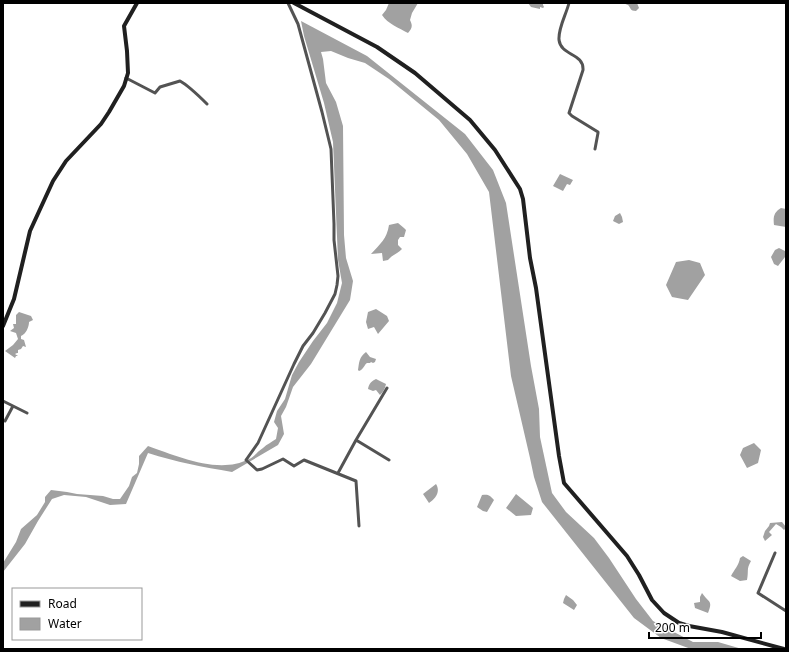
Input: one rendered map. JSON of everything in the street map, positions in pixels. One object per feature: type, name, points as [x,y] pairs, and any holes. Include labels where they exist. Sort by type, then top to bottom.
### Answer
[{"type":"main road","points":[[3,326],[14,299],[30,231],[53,181],[66,161],[109,112],[124,86],[128,73],[124,26],[137,3]]},
{"type":"main road","points":[[294,3],[377,47],[415,73],[470,120],[495,150],[520,190],[523,199],[530,258],[536,288],[564,483],[627,556],[652,600],[664,613],[679,623],[722,632],[784,649]]},
{"type":"street","points":[[288,3],[298,24],[331,149],[334,240],[338,276],[335,294],[313,333],[303,346],[258,443],[246,460],[256,470],[262,469],[283,458],[294,466],[304,460],[356,481],[359,526]]},
{"type":"street","points":[[569,3],[559,35],[559,42],[565,50],[584,65],[569,113],[598,132],[594,149]]},
{"type":"street","points":[[126,78],[155,93],[160,87],[180,81],[187,85],[207,104]]},
{"type":"street","points":[[338,473],[387,388]]},
{"type":"street","points":[[3,401],[27,413]]},
{"type":"street","points":[[5,421],[13,406]]},
{"type":"street","points":[[356,440],[389,460]]},
{"type":"street","points":[[775,553],[758,593],[786,611]]},
{"type":"water","points":[[389,3],[418,3],[412,13],[410,20],[412,27],[408,33],[390,23],[382,15]]},
{"type":"water","points":[[528,3],[543,3],[544,7],[540,7],[540,9],[531,7]]},
{"type":"water","points":[[623,3],[637,3],[639,8],[636,11]]},
{"type":"water","points":[[301,21],[367,56],[465,134],[493,170],[506,203],[539,409],[540,437],[552,493],[566,512],[594,538],[653,621],[693,642],[718,642],[742,649],[691,649],[661,638],[634,618],[542,502],[534,477],[511,376],[489,192],[467,154],[439,120],[389,79],[365,63],[331,51],[321,52],[326,83],[336,102],[343,126],[344,235],[346,258],[353,281],[350,300],[311,364],[293,387],[281,416],[284,434],[278,445],[232,472],[190,464],[148,453],[126,504],[110,505],[86,497],[64,495],[52,499],[25,544],[3,572],[3,563],[16,542],[21,529],[37,515],[45,502],[45,497],[51,490],[120,499],[129,486],[132,477],[137,473],[139,456],[148,446],[185,459],[212,465],[225,465],[251,458],[266,445],[276,439],[278,428],[274,422],[277,411],[285,399],[292,375],[313,341],[327,323],[337,303],[342,283],[338,260],[333,142],[324,103]]},
{"type":"water","points":[[560,174],[573,180],[570,185],[567,184],[563,191],[553,186]]},
{"type":"water","points":[[781,208],[786,209],[786,227],[774,225],[774,215]]},
{"type":"water","points":[[620,213],[623,222],[619,224],[613,221],[615,216]]},
{"type":"water","points":[[398,223],[406,230],[404,237],[400,237],[398,240],[398,245],[402,249],[388,260],[383,261],[382,253],[371,254],[385,238],[389,225]]},
{"type":"water","points":[[779,248],[785,251],[785,257],[778,266],[774,264],[771,257],[775,250]]},
{"type":"water","points":[[689,260],[700,263],[705,275],[688,300],[672,297],[666,285],[676,262]]},
{"type":"water","points":[[376,309],[387,316],[389,321],[378,334],[374,327],[368,329],[366,322],[368,312]]},
{"type":"water","points":[[19,312],[31,316],[33,320],[29,322],[27,330],[21,336],[21,339],[24,340],[26,347],[23,346],[18,350],[18,353],[15,354],[18,356],[15,358],[5,351],[18,339],[16,333],[10,331],[14,328],[13,324],[16,324],[16,315]]},
{"type":"water","points":[[366,352],[370,357],[376,359],[375,362],[367,363],[359,371],[360,360]]},
{"type":"water","points":[[376,379],[386,384],[380,395],[376,390],[373,391],[368,389],[371,382]]},
{"type":"water","points":[[754,443],[761,450],[758,463],[747,468],[740,455],[743,448]]},
{"type":"water","points":[[436,484],[438,492],[429,503],[423,494]]},
{"type":"water","points":[[516,494],[533,508],[531,515],[516,516],[506,508]]},
{"type":"water","points":[[482,495],[489,495],[494,500],[487,512],[477,507]]},
{"type":"water","points":[[782,522],[786,528],[784,530],[776,524],[769,532],[772,535],[765,541],[763,537],[770,523]]},
{"type":"water","points":[[743,556],[751,561],[748,568],[747,580],[740,581],[731,576],[738,565],[740,558]]},
{"type":"water","points":[[702,593],[710,604],[708,613],[695,608],[694,603],[700,602]]},
{"type":"water","points":[[566,595],[577,605],[574,610],[563,603]]}]
